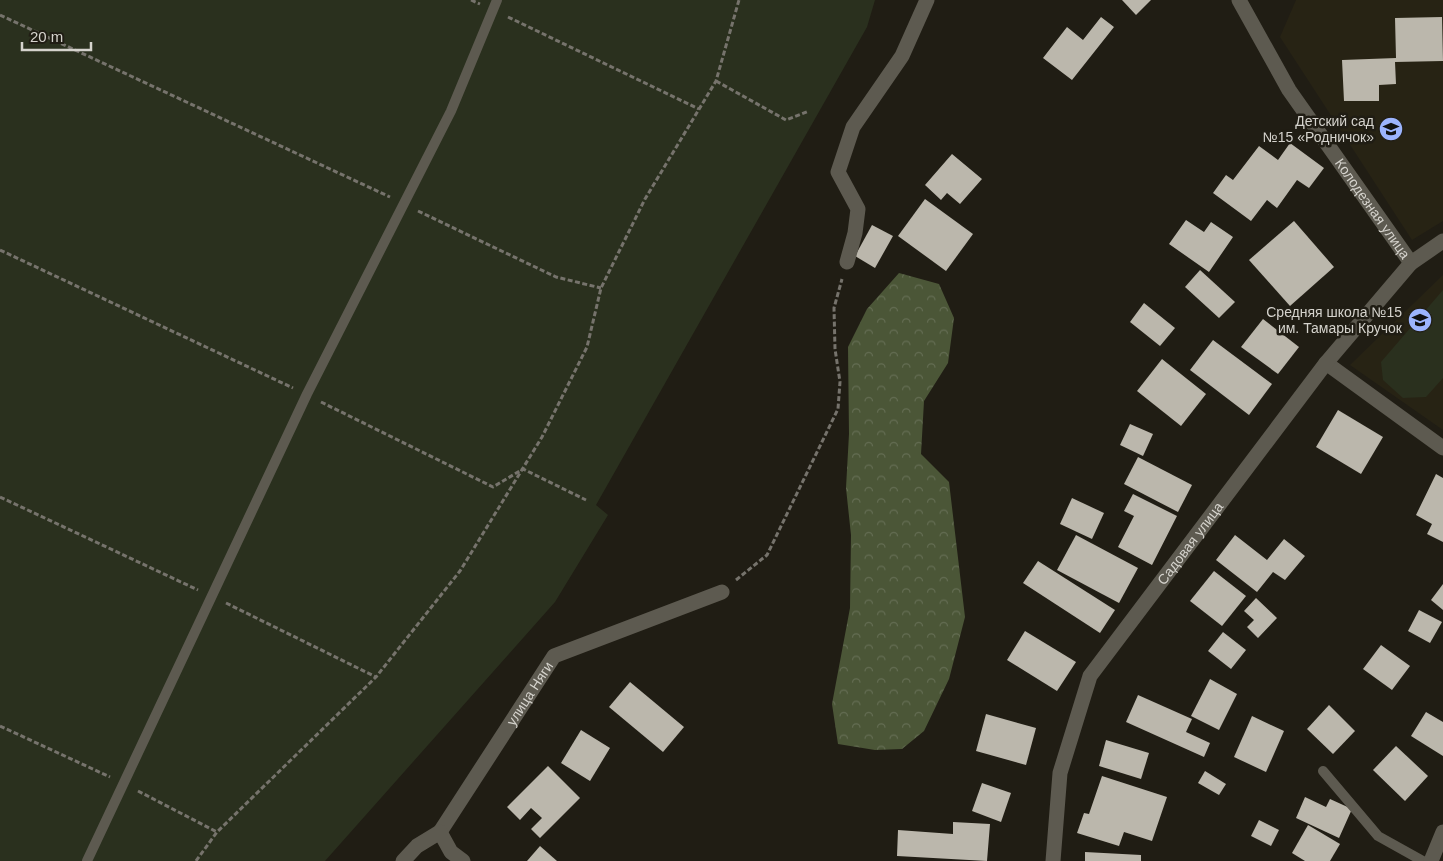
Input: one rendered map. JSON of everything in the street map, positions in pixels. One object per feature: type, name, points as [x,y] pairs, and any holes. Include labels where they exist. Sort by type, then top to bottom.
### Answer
[{"type":"street","points":[[847,262],[855,233],[858,209],[838,172],[853,127],[902,56],[926,0]]},
{"type":"street","name":"Колодезная улица","points":[[1239,0],[1289,90],[1411,263]]},
{"type":"street","name":"Садовая улица","points":[[1053,861],[1060,773],[1090,676],[1326,363],[1411,263],[1443,241]]},
{"type":"street","points":[[1326,363],[1443,448]]},
{"type":"street","name":"улица Няги","points":[[403,861],[417,846],[440,832],[554,656],[722,592]]},
{"type":"street","points":[[440,832],[451,852],[462,861]]},
{"type":"street","points":[[1431,861],[1443,832]]},
{"type":"lane","points":[[87,861],[211,596],[402,203],[451,111],[497,0]]},
{"type":"lane","points":[[1323,771],[1378,836],[1423,861]]},
{"type":"path","points":[[471,0],[699,109]]},
{"type":"path","points":[[196,861],[217,832],[376,678],[460,571],[542,437],[587,347],[601,288],[645,199],[716,81],[739,0]]},
{"type":"path","points":[[0,15],[556,277],[601,288]]},
{"type":"path","points":[[716,81],[786,120],[809,111]]},
{"type":"path","points":[[722,592],[767,555],[838,409],[840,382],[835,349],[834,308],[847,262]]},
{"type":"path","points":[[0,497],[211,596],[376,678]]},
{"type":"path","points":[[0,726],[124,784],[217,832]]},
{"type":"shaded area","name":"Детский сад №15 «Родничок»","points":[[1296,0],[1443,0],[1443,221],[1412,240],[1280,37]]},
{"type":"shaded area","name":"Средняя школа №15 им. Тамары Кручок","points":[[1443,275],[1443,430],[1350,365]]},
{"type":"green space","points":[[0,0],[875,0],[867,27],[596,505],[608,515],[555,602],[325,861],[0,861]]},
{"type":"green space","points":[[899,273],[939,284],[954,318],[948,363],[924,401],[921,454],[949,482],[965,617],[949,679],[924,731],[902,749],[875,750],[838,744],[832,704],[850,608],[851,535],[846,488],[849,434],[848,347],[867,309]]},
{"type":"green space","points":[[1443,290],[1443,378],[1426,397],[1403,398],[1383,380],[1381,362]]},
{"type":"building","points":[[1122,0],[1151,0],[1136,15]]},
{"type":"building","points":[[1101,17],[1114,27],[1072,80],[1043,58],[1067,27],[1083,40]]},
{"type":"building","points":[[1442,17],[1443,61],[1395,62],[1396,84],[1379,85],[1379,101],[1344,101],[1342,60],[1396,58],[1395,18]]},
{"type":"building","points":[[1290,143],[1324,168],[1309,188],[1297,180],[1277,208],[1267,200],[1251,221],[1213,193],[1226,175],[1233,180],[1259,146],[1278,160]]},
{"type":"building","points":[[952,154],[982,179],[960,204],[947,193],[941,200],[925,185]]},
{"type":"building","points":[[925,199],[973,234],[946,271],[898,236]]},
{"type":"building","points":[[1186,220],[1204,232],[1211,222],[1233,237],[1209,272],[1169,244]]},
{"type":"building","points":[[1294,221],[1334,267],[1290,306],[1249,260]]},
{"type":"building","points":[[872,225],[893,236],[875,268],[855,256]]},
{"type":"building","points":[[1200,270],[1235,302],[1219,318],[1185,287]]},
{"type":"building","points":[[1144,303],[1175,328],[1160,346],[1130,322]]},
{"type":"building","points":[[1263,319],[1299,347],[1278,374],[1241,347]]},
{"type":"building","points":[[1213,340],[1272,384],[1249,415],[1190,370]]},
{"type":"building","points":[[1162,359],[1206,394],[1181,426],[1137,391]]},
{"type":"building","points":[[1338,410],[1383,437],[1361,474],[1316,447]]},
{"type":"building","points":[[1130,424],[1153,434],[1143,456],[1120,445]]},
{"type":"building","points":[[1138,457],[1192,485],[1178,512],[1124,484]]},
{"type":"building","points":[[1436,474],[1443,478],[1443,542],[1427,534],[1432,524],[1416,515]]},
{"type":"building","points":[[1133,494],[1177,516],[1152,565],[1118,547],[1134,516],[1124,511]]},
{"type":"building","points":[[1072,498],[1104,513],[1092,539],[1060,524]]},
{"type":"building","points":[[1076,535],[1138,568],[1119,603],[1057,570]]},
{"type":"building","points":[[1235,535],[1267,560],[1284,539],[1305,556],[1285,580],[1273,572],[1257,592],[1216,560]]},
{"type":"building","points":[[1038,561],[1115,610],[1100,633],[1023,583]]},
{"type":"building","points":[[1214,571],[1246,596],[1222,626],[1190,601]]},
{"type":"building","points":[[1443,584],[1443,610],[1431,600]]},
{"type":"building","points":[[1256,598],[1277,618],[1258,638],[1247,627],[1254,620],[1244,611]]},
{"type":"building","points":[[1419,610],[1442,622],[1430,643],[1408,631]]},
{"type":"building","points":[[1025,631],[1076,662],[1057,691],[1007,660]]},
{"type":"building","points":[[1223,632],[1246,650],[1231,669],[1208,651]]},
{"type":"building","points":[[1381,645],[1410,666],[1392,690],[1363,669]]},
{"type":"building","points":[[1210,679],[1237,694],[1219,730],[1191,716]]},
{"type":"building","points":[[630,682],[684,727],[663,752],[609,707]]},
{"type":"building","points":[[1138,695],[1192,719],[1186,732],[1210,743],[1204,757],[1126,722]]},
{"type":"building","points":[[1329,705],[1355,731],[1333,754],[1307,729]]},
{"type":"building","points":[[1426,712],[1443,722],[1443,756],[1411,736]]},
{"type":"building","points":[[986,714],[1036,728],[1026,765],[976,751]]},
{"type":"building","points":[[1252,716],[1284,731],[1266,772],[1234,757]]},
{"type":"building","points":[[581,730],[610,748],[590,781],[561,763]]},
{"type":"building","points":[[1106,740],[1149,753],[1141,779],[1099,766]]},
{"type":"building","points":[[1396,746],[1428,776],[1405,801],[1373,770]]},
{"type":"building","points":[[548,766],[580,798],[540,838],[531,829],[542,818],[531,808],[520,820],[507,807]]},
{"type":"building","points":[[1205,771],[1226,784],[1219,795],[1198,783]]},
{"type":"building","points":[[1102,776],[1167,797],[1152,841],[1124,832],[1119,846],[1077,833],[1084,813],[1089,814]]},
{"type":"building","points":[[982,783],[1011,793],[1001,822],[972,811]]},
{"type":"building","points":[[1305,797],[1326,807],[1330,799],[1352,809],[1339,838],[1296,818]]},
{"type":"building","points":[[1259,820],[1279,830],[1271,846],[1251,836]]},
{"type":"building","points":[[953,822],[990,824],[987,861],[897,856],[898,830],[953,834]]},
{"type":"building","points":[[1308,825],[1340,844],[1330,861],[1305,861],[1292,853]]},
{"type":"building","points":[[540,846],[557,861],[527,861]]},
{"type":"building","points":[[1085,852],[1141,855],[1141,861],[1085,861]]},
{"type":"place","name":"Детский сад №15 «Родничок»","points":[[1391,129]]},
{"type":"place","name":"Средняя школа №15 им. Тамары Кручок","points":[[1420,320]]}]
